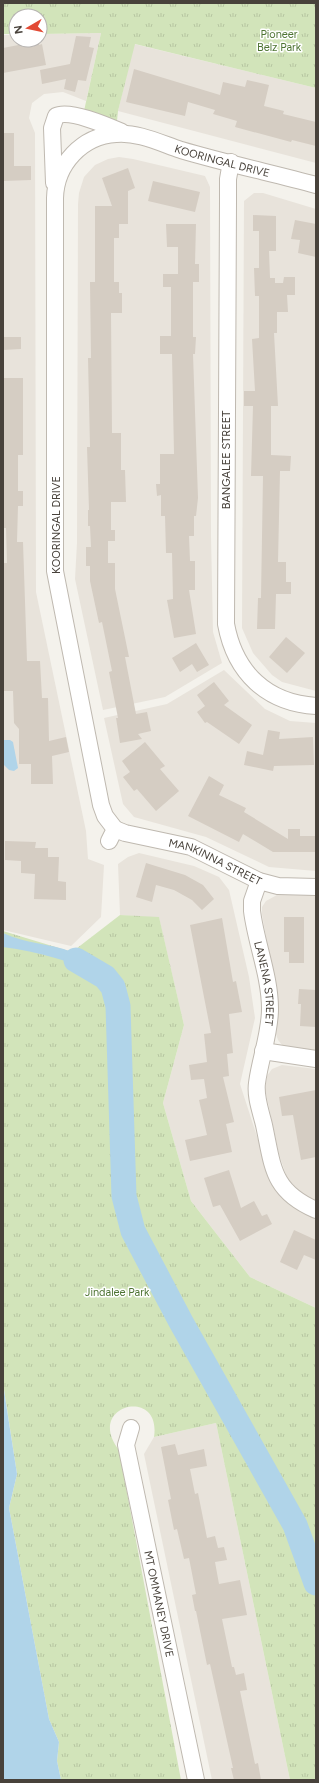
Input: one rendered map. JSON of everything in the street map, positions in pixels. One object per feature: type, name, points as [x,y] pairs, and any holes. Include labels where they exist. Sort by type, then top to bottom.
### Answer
[{"type":"street","name":"KOORINGAL DRIVE","points":[[112,835],[101,805],[55,571],[55,198],[52,128],[56,116],[60,114],[73,116],[129,134],[316,185]]},
{"type":"street","name":"KOORINGAL DRIVE","points":[[55,198],[60,174],[66,162],[76,150],[86,143],[102,136],[129,134]]},
{"type":"street","name":"BANGALEE STREET","points":[[231,162],[228,196],[226,624],[236,657],[255,681],[284,700],[297,704],[316,706]]},
{"type":"street","name":"MANKINNA STREET","points":[[112,835],[125,833],[191,847],[259,881],[278,886],[316,887]]},
{"type":"street","name":"LANENA STREET","points":[[259,881],[252,901],[252,911],[268,990],[270,1011],[257,1091],[276,1173],[281,1184],[296,1200],[316,1210]]},
{"type":"street","points":[[263,1051],[316,1059]]},
{"type":"street","name":"MT OMMANEY DRIVE","points":[[132,1428],[126,1445],[196,1780]]},
{"type":"shaded area","points":[[101,33],[86,101],[63,92],[44,94],[32,103],[29,118],[35,133],[36,592],[86,831],[88,859],[104,865],[101,917],[71,946],[3,930],[3,35],[8,35],[8,48],[48,48],[48,34]]},
{"type":"shaded area","points":[[134,44],[316,88],[316,163],[118,111]]},
{"type":"shaded area","points":[[119,157],[205,176],[210,187],[211,536],[213,632],[222,663],[165,697],[103,710],[75,579],[77,543],[78,204],[79,193],[84,177],[95,165],[108,159]]},
{"type":"shaded area","points":[[254,193],[263,193],[316,209],[316,691],[282,682],[272,675],[253,653],[242,628],[244,201]]},
{"type":"shaded area","points":[[224,670],[265,709],[290,721],[316,723],[316,871],[269,867],[206,837],[134,817],[123,804],[104,718],[167,704]]},
{"type":"shaded area","points":[[139,853],[194,866],[219,877],[229,890],[249,977],[255,1018],[240,1084],[263,1155],[316,1217],[316,1308],[250,1277],[191,1201],[163,1103],[184,1025],[159,918],[120,915],[118,864],[128,857]]},
{"type":"shaded area","points":[[277,895],[316,895],[316,1053],[283,1046],[278,1040],[276,1034],[278,1006],[262,907],[266,901]]},
{"type":"shaded area","points":[[282,1065],[316,1069],[316,1201],[305,1197],[292,1185],[287,1178],[279,1154],[265,1089],[267,1076],[272,1069]]},
{"type":"shaded area","points":[[216,1423],[290,1780],[212,1780],[144,1454],[154,1437]]},
{"type":"green space","name":"Pioneer Belz Park","points":[[3,3],[316,3],[316,88],[135,44],[118,111],[117,121],[84,111],[101,33],[48,34],[48,8],[8,8],[8,34],[3,34]]},
{"type":"green space","name":"Jindalee Park","points":[[120,915],[159,917],[184,1025],[163,1103],[191,1201],[250,1277],[316,1308],[316,1780],[290,1780],[216,1423],[154,1437],[153,1421],[147,1411],[137,1407],[126,1408],[117,1413],[111,1422],[111,1434],[119,1450],[181,1780],[61,1780],[57,1761],[59,1742],[49,1719],[9,1508],[17,1474],[3,1383],[3,931],[72,952]]},
{"type":"water","points":[[3,740],[10,740],[13,742],[18,768],[14,771],[9,770],[3,764]]},
{"type":"water","points":[[3,933],[11,937],[72,952],[90,963],[105,977],[80,966],[55,958],[3,947]]},
{"type":"water","points":[[3,1384],[17,1474],[9,1508],[49,1719],[59,1742],[57,1761],[61,1780],[3,1780]]},
{"type":"building","points":[[76,36],[91,37],[89,47],[94,48],[86,81],[78,80],[75,92],[64,89],[66,79],[42,84],[40,70],[70,64]]},
{"type":"building","points":[[3,48],[43,48],[46,65],[3,73]]},
{"type":"building","points":[[134,69],[220,95],[223,82],[245,87],[247,80],[269,85],[264,106],[284,111],[283,114],[316,122],[316,146],[292,140],[291,142],[235,127],[237,121],[213,114],[215,110],[188,102],[185,116],[126,102]]},
{"type":"building","points":[[3,133],[14,133],[14,166],[31,166],[31,180],[3,181]]},
{"type":"building","points":[[128,168],[135,188],[128,191],[128,224],[119,224],[119,238],[114,238],[114,282],[119,282],[119,293],[122,293],[122,313],[111,313],[112,433],[121,433],[121,470],[125,470],[126,502],[111,502],[111,530],[115,530],[115,541],[108,541],[108,563],[115,563],[115,589],[129,657],[125,657],[136,714],[147,712],[151,731],[138,734],[142,739],[120,743],[116,718],[118,718],[109,672],[112,671],[102,622],[99,623],[90,581],[90,566],[86,566],[86,547],[91,547],[90,526],[88,526],[89,510],[87,447],[90,447],[88,358],[91,358],[90,282],[95,282],[95,206],[112,206],[102,178]]},
{"type":"building","points":[[153,181],[200,192],[195,212],[148,201]]},
{"type":"building","points":[[253,215],[276,216],[276,251],[269,251],[270,278],[275,278],[275,283],[283,283],[284,277],[295,277],[295,295],[287,295],[288,312],[277,312],[277,333],[274,333],[278,406],[271,406],[271,455],[291,456],[290,471],[280,471],[278,562],[286,562],[286,582],[291,582],[291,594],[276,594],[275,629],[257,629],[258,598],[261,598],[263,476],[251,476],[253,406],[244,406],[244,391],[255,391],[252,339],[259,338],[259,296],[255,296],[254,268],[259,268],[259,231],[253,231]]},
{"type":"building","points":[[295,220],[316,224],[316,257],[298,253],[300,240],[291,239]]},
{"type":"building","points":[[166,224],[196,224],[195,264],[199,264],[199,282],[193,282],[193,337],[196,337],[195,354],[193,354],[198,498],[196,516],[194,516],[194,536],[189,536],[190,561],[195,561],[195,590],[189,590],[196,634],[174,638],[167,600],[173,599],[172,553],[166,553],[165,516],[161,516],[161,495],[157,496],[156,484],[160,484],[160,454],[174,454],[172,354],[160,354],[160,336],[171,336],[171,287],[163,287],[163,274],[178,274],[178,247],[167,247]]},
{"type":"building","points":[[3,337],[21,337],[21,349],[3,350]]},
{"type":"building","points":[[3,378],[23,378],[23,455],[18,455],[18,491],[23,491],[23,506],[18,506],[17,542],[23,542],[27,661],[40,661],[42,698],[48,698],[49,741],[66,737],[69,752],[52,756],[53,784],[31,784],[31,764],[19,764],[19,729],[14,723],[13,691],[3,691],[3,563],[7,563],[6,528],[3,528]]},
{"type":"building","points":[[286,637],[305,653],[287,673],[269,657]]},
{"type":"building","points":[[196,643],[209,665],[197,672],[192,664],[180,672],[172,658]]},
{"type":"building","points":[[214,682],[229,701],[224,705],[252,725],[239,744],[207,722],[205,723],[197,712],[205,706],[197,695]]},
{"type":"building","points":[[268,730],[280,732],[279,739],[313,737],[314,765],[274,766],[273,771],[244,765],[247,751],[263,755]]},
{"type":"building","points":[[145,742],[165,766],[160,769],[179,791],[156,811],[137,789],[134,791],[123,777],[130,772],[122,761]]},
{"type":"building","points":[[209,776],[224,785],[219,795],[246,808],[244,812],[288,839],[288,829],[300,829],[300,836],[315,836],[315,852],[273,852],[243,834],[239,842],[188,816]]},
{"type":"building","points":[[5,841],[36,842],[35,848],[48,848],[48,857],[59,857],[58,881],[66,882],[66,900],[34,899],[35,874],[21,873],[21,861],[5,860]]},
{"type":"building","points":[[146,863],[185,875],[203,885],[214,899],[202,910],[192,900],[174,890],[156,885],[152,902],[136,897]]},
{"type":"building","points":[[284,917],[304,917],[304,963],[289,963],[289,952],[284,952]]},
{"type":"building","points":[[222,918],[233,982],[236,981],[242,1012],[229,1014],[233,1053],[227,1054],[229,1076],[223,1077],[234,1122],[226,1124],[232,1152],[190,1161],[185,1140],[207,1135],[199,1100],[207,1098],[204,1079],[191,1080],[189,1065],[207,1062],[204,1034],[211,1033],[190,925]]},
{"type":"building","points":[[299,989],[316,990],[316,1027],[300,1026],[301,1004],[298,1004]]},
{"type":"building","points":[[316,1090],[316,1157],[301,1160],[293,1115],[282,1116],[279,1097]]},
{"type":"building","points":[[229,1170],[241,1208],[254,1201],[262,1216],[267,1214],[272,1224],[240,1241],[220,1205],[213,1207],[204,1178]]},
{"type":"building","points":[[294,1230],[316,1240],[316,1260],[304,1255],[297,1270],[280,1262]]},
{"type":"building","points":[[175,1444],[178,1455],[204,1449],[207,1466],[190,1469],[195,1494],[198,1493],[207,1538],[215,1536],[218,1548],[224,1547],[227,1560],[215,1562],[219,1584],[240,1580],[247,1615],[222,1619],[232,1667],[234,1667],[236,1675],[244,1673],[247,1690],[240,1691],[255,1764],[258,1763],[261,1780],[234,1780],[231,1768],[233,1768],[210,1664],[207,1665],[195,1611],[192,1595],[196,1594],[189,1558],[184,1559],[177,1529],[174,1530],[168,1500],[171,1499],[161,1447]]},
{"type":"waterway","points":[[76,960],[105,977],[113,987],[118,1006],[124,1196],[133,1231],[181,1322],[295,1525],[316,1583]]}]
